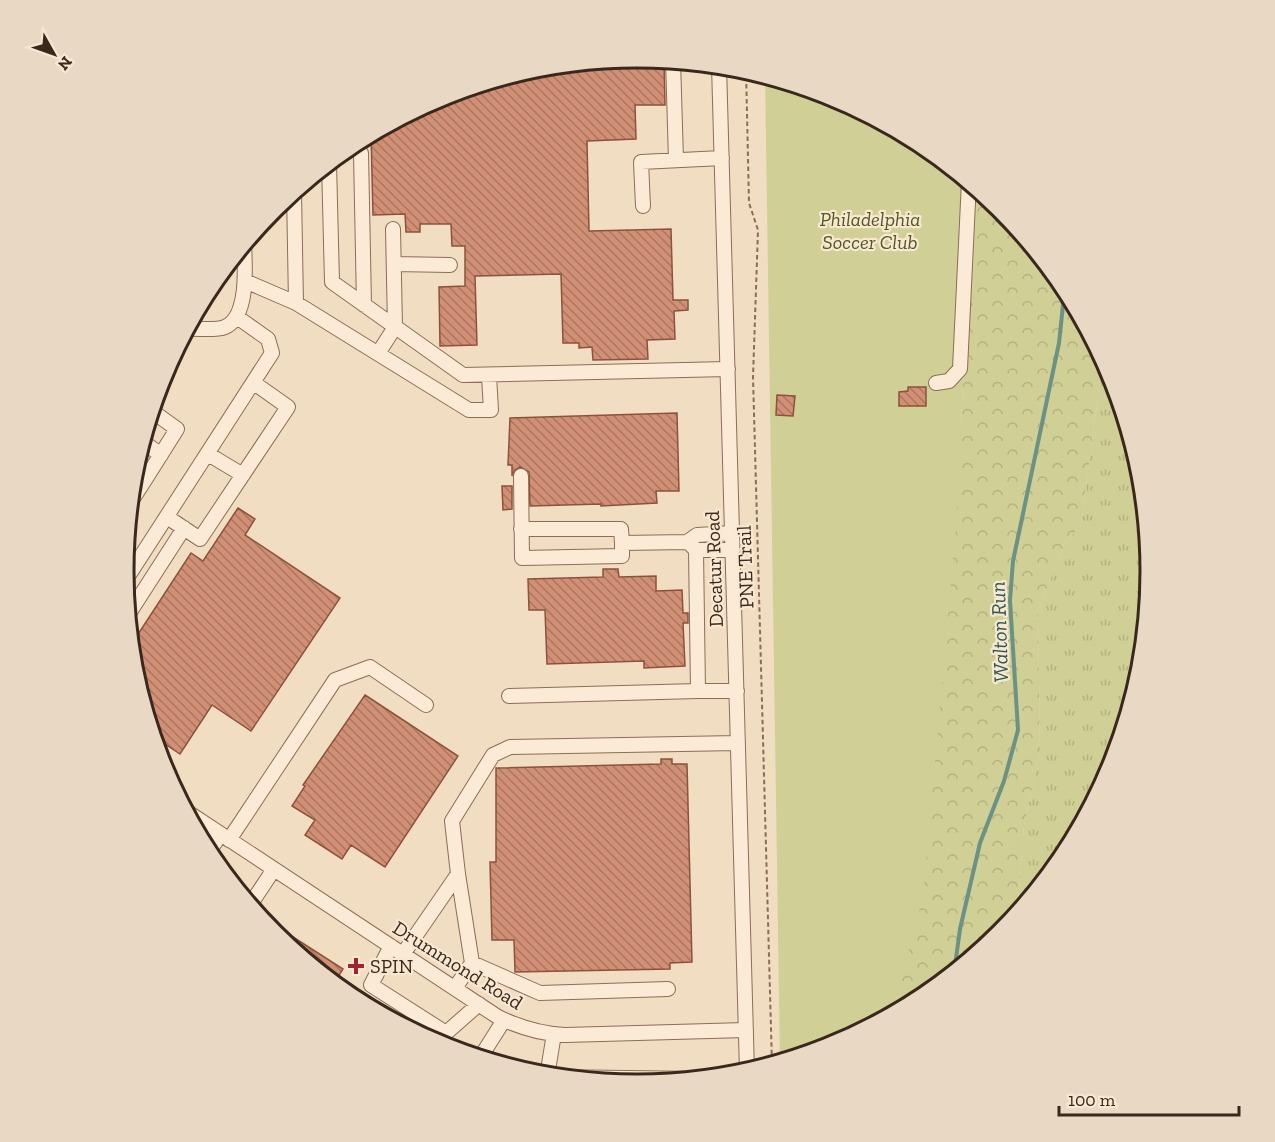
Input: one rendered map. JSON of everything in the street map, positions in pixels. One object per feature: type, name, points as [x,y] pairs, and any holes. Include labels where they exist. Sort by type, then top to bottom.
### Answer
[{"type":"street","points":[[673,69],[676,160]]},
{"type":"street","name":"Decatur Road","points":[[719,74],[747,1062]]},
{"type":"street","points":[[361,153],[364,305]]},
{"type":"street","points":[[643,206],[641,162],[722,158]]},
{"type":"street","points":[[329,173],[332,282],[463,375],[728,369]]},
{"type":"street","points":[[936,384],[950,381],[960,369],[968,192]]},
{"type":"street","points":[[294,203],[296,303]]},
{"type":"street","points":[[379,352],[395,327],[393,229]]},
{"type":"street","points":[[196,329],[224,327],[237,316],[245,281],[244,256]]},
{"type":"street","points":[[393,264],[450,266]]},
{"type":"street","points":[[245,281],[296,303],[379,352],[468,410],[491,411],[489,376]]},
{"type":"street","points":[[134,566],[272,353],[268,339],[237,316]]},
{"type":"street","points":[[166,517],[200,538],[288,407],[254,383]]},
{"type":"street","points":[[144,473],[161,455],[177,429],[159,416]]},
{"type":"street","points":[[150,447],[161,455]]},
{"type":"street","points":[[208,454],[243,475]]},
{"type":"street","points":[[521,476],[521,529],[522,558],[622,556],[621,530],[521,529]]},
{"type":"street","points":[[135,604],[184,528]]},
{"type":"street","points":[[698,691],[692,546],[697,535],[732,533]]},
{"type":"street","points":[[622,543],[733,550]]},
{"type":"street","points":[[216,846],[225,837],[335,680],[370,666],[426,705]]},
{"type":"street","points":[[509,696],[737,691]]},
{"type":"street","points":[[454,988],[472,963],[452,821],[493,755],[510,747],[738,743]]},
{"type":"street","name":"Drummond Road","points":[[199,820],[504,1020],[540,1033],[554,1034],[746,1030]]},
{"type":"street","points":[[255,898],[274,869]]},
{"type":"street","points":[[430,1030],[370,985],[458,874]]},
{"type":"street","points":[[472,963],[540,993],[668,989]]},
{"type":"street","points":[[446,1036],[479,1004]]},
{"type":"street","points":[[487,1051],[504,1020]]},
{"type":"street","points":[[550,1067],[554,1034]]},
{"type":"path","name":"PNE Trail","points":[[746,80],[749,203],[758,230],[753,377],[772,1056]]},
{"type":"green space","name":"Philadelphia Soccer Club","points":[[765,84],[799,94],[860,119],[917,152],[972,195],[956,525],[923,896],[895,1003],[860,1023],[780,1054]]},
{"type":"green space","points":[[972,195],[994,215],[1037,264],[1074,319],[1101,373],[1081,525],[1064,544],[1038,611],[1040,751],[1024,826],[1018,900],[994,927],[944,970],[889,1007],[842,1031],[961,425]]},
{"type":"green space","points":[[1101,373],[1124,441],[1137,505],[1141,571],[1137,637],[1124,701],[1103,764],[1074,823],[1037,878],[1018,900],[1024,826],[1040,751],[1038,611],[1064,544],[1081,525]]},
{"type":"building","points":[[605,69],[664,69],[665,105],[635,105],[636,139],[587,141],[589,231],[671,229],[673,300],[688,300],[688,310],[674,311],[675,339],[647,340],[648,359],[593,360],[592,347],[579,348],[579,343],[563,343],[561,274],[475,276],[477,345],[440,346],[439,287],[465,286],[465,246],[452,246],[451,224],[420,224],[420,232],[406,232],[405,214],[373,215],[371,144],[415,119],[476,94],[539,77]]},
{"type":"building","points":[[908,387],[926,387],[926,406],[899,406],[899,392],[908,391]]},
{"type":"building","points":[[777,395],[795,396],[793,416],[776,415]]},
{"type":"building","points":[[677,413],[679,491],[656,491],[657,503],[530,506],[529,472],[520,467],[514,471],[512,476],[512,465],[508,465],[510,418]]},
{"type":"building","points":[[502,486],[512,486],[512,509],[503,510]]},
{"type":"building","points":[[238,508],[255,519],[245,535],[340,598],[251,731],[212,705],[180,754],[165,744],[161,733],[151,701],[138,635],[191,553],[203,561]]},
{"type":"building","points":[[603,569],[618,569],[619,577],[656,576],[656,591],[682,590],[683,613],[688,613],[688,623],[683,623],[685,666],[644,668],[644,661],[547,664],[545,610],[529,610],[528,579],[603,577]]},
{"type":"building","points":[[365,695],[458,756],[385,867],[351,845],[342,859],[305,835],[315,820],[292,806],[305,786],[303,785]]},
{"type":"building","points":[[661,759],[672,759],[672,764],[687,764],[692,962],[670,963],[670,969],[515,972],[514,940],[492,940],[490,862],[496,862],[496,768],[661,764]]},
{"type":"building","points":[[293,938],[343,969],[339,976],[306,950]]},
{"type":"waterway","name":"Walton Run","points":[[956,961],[960,929],[980,843],[1004,781],[1018,730],[1010,600],[1013,561],[1059,343],[1063,302]]},
{"type":"place","name":"SPIN","points":[[356,966]]}]
